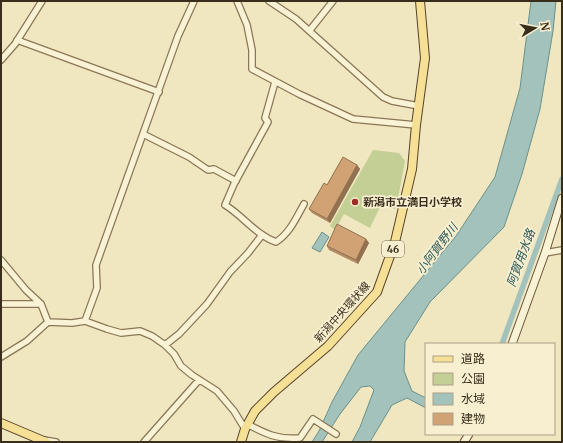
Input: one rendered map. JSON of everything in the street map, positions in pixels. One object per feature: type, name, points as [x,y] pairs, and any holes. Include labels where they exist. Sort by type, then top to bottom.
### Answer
[{"type":"main road","name":"新潟中央環状線","points":[[242,442],[246,426],[251,416],[259,406],[328,346],[377,292],[395,242],[412,169],[425,58],[420,1]]},
{"type":"main road","points":[[512,343],[545,253],[562,198]]},
{"type":"main road","points":[[1,424],[46,442]]},
{"type":"street","points":[[1,60],[5,57],[42,1]]},
{"type":"street","points":[[85,321],[97,288],[96,265],[178,36],[194,1]]},
{"type":"street","points":[[236,1],[247,26],[252,50],[252,69],[275,82],[353,119],[416,125]]},
{"type":"street","points":[[269,1],[310,30],[383,97],[392,101],[419,106]]},
{"type":"street","points":[[310,30],[333,1]]},
{"type":"street","points":[[16,40],[159,92]]},
{"type":"street","points":[[275,82],[265,118],[268,122],[225,204],[262,235],[276,242],[282,238],[304,204]]},
{"type":"street","points":[[143,134],[189,157],[208,170],[214,169],[236,181]]},
{"type":"street","points":[[165,345],[179,334],[207,304],[230,272],[262,235]]},
{"type":"street","points":[[545,253],[562,250]]},
{"type":"street","points":[[1,260],[26,290],[42,304],[48,322]]},
{"type":"street","points":[[1,304],[42,304]]},
{"type":"street","points":[[1,357],[27,341],[48,322],[85,321],[121,333],[140,331],[152,336],[165,345],[174,354],[181,366],[198,380],[217,391],[246,426],[268,435],[289,439],[300,438],[313,419],[336,434]]},
{"type":"street","points":[[144,442],[198,380]]},
{"type":"street","points":[[36,438],[56,442]]},
{"type":"green space","points":[[373,150],[399,153],[405,161],[396,209],[381,205],[370,228],[344,214],[335,230],[330,226]]},
{"type":"water","points":[[531,1],[556,1],[553,31],[540,109],[522,174],[504,227],[430,302],[405,342],[404,371],[412,391],[425,398],[425,407],[407,398],[392,405],[370,442],[352,442],[360,427],[374,390],[370,386],[361,387],[340,414],[322,442],[312,442],[358,355],[456,236],[495,177],[520,88]]},
{"type":"water","points":[[322,232],[329,237],[320,252],[312,248]]},
{"type":"building","points":[[343,157],[357,165],[327,219],[309,209],[324,183],[327,185]]},
{"type":"building","points":[[337,224],[366,239],[356,260],[327,246]]},
{"type":"waterway","name":"阿賀用水路","points":[[502,343],[562,179]]},
{"type":"place","name":"新潟市立満日小学校","points":[[355,202]]},
{"type":"water label","name":"小阿賀野川","points":[[437,249]]}]
